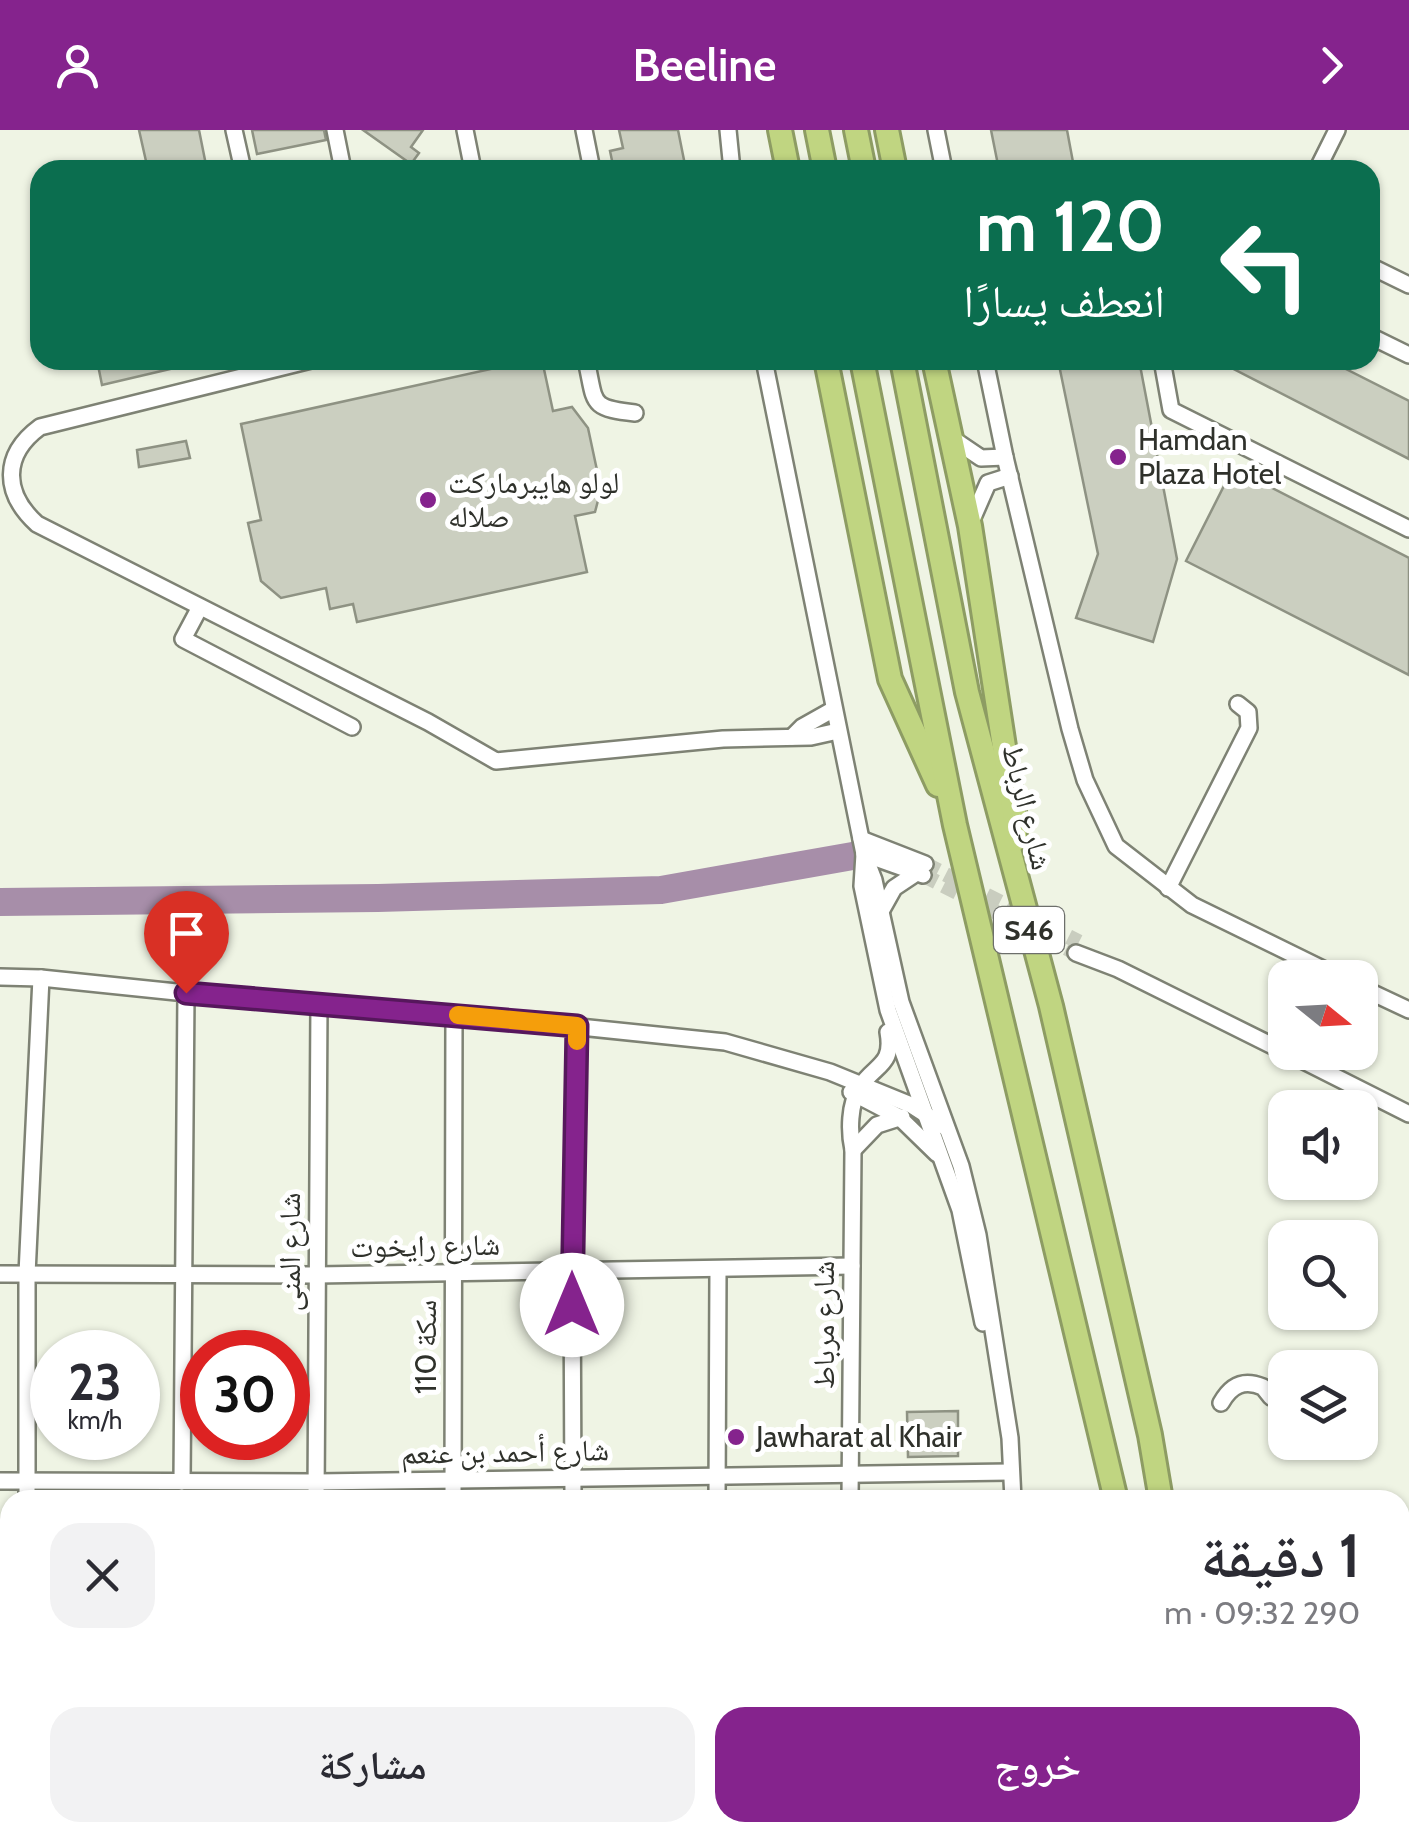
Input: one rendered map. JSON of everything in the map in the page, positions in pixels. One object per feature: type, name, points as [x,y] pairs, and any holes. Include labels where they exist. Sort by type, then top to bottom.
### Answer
[{"type":"highway","points":[[780,130],[786,160]]},
{"type":"highway","points":[[816,130],[822,160]]},
{"type":"highway","points":[[856,130],[862,160]]},
{"type":"highway","points":[[887,131],[893,160]]},
{"type":"highway","points":[[828,370],[890,680],[955,825]]},
{"type":"highway","name":"S46","points":[[864,370],[955,825],[1114,1490]]},
{"type":"highway","name":"شارع الرباط","points":[[904,370],[967,692],[1051,1006],[1160,1490]]},
{"type":"highway","points":[[936,370],[970,526],[1015,818],[1015,878]]},
{"type":"street","points":[[234,130],[240,160]]},
{"type":"street","points":[[335,130],[341,160]]},
{"type":"street","points":[[464,130],[471,160]]},
{"type":"street","points":[[584,130],[590,160]]},
{"type":"street","points":[[728,130],[731,160]]},
{"type":"street","points":[[936,130],[942,160]]},
{"type":"street","points":[[1322,160],[1337,130]]},
{"type":"street","points":[[1380,271],[1409,285]]},
{"type":"street","points":[[1380,341],[1409,355]]},
{"type":"street","points":[[257,370],[40,426],[26,436],[12,467],[10,487],[23,511],[37,524],[428,722],[496,761],[723,739],[812,737],[838,730]]},
{"type":"street","points":[[588,370],[596,404],[602,409],[635,413]]},
{"type":"street","points":[[766,370],[838,730],[901,1002],[961,1166],[981,1250],[1010,1438],[1013,1490]]},
{"type":"street","points":[[987,370],[1085,780],[1116,846],[1192,905],[1304,960]]},
{"type":"street","points":[[1164,370],[1170,410],[1409,529]]},
{"type":"street","points":[[950,437],[982,458],[1005,457]]},
{"type":"street","points":[[970,526],[988,483],[1010,476]]},
{"type":"street","points":[[200,607],[183,639],[352,728]]},
{"type":"street","points":[[1168,888],[1249,728],[1248,712],[1238,704]]},
{"type":"street","points":[[792,737],[802,726],[834,709]]},
{"type":"street","points":[[863,846],[922,870],[894,888],[880,912]]},
{"type":"street","points":[[863,846],[862,886],[888,1010],[949,1172],[969,1245],[1010,1466]]},
{"type":"street","points":[[1077,947],[1268,1043]]},
{"type":"street","points":[[0,977],[454,1014],[725,1042],[825,1070],[899,1117],[927,1142],[949,1172]]},
{"type":"street","points":[[26,1490],[26,1274],[41,978]]},
{"type":"street","points":[[182,1482],[186,993]]},
{"type":"street","points":[[1378,995],[1409,1010]]},
{"type":"street","name":"شارع المنى","points":[[316,1490],[318,1003]]},
{"type":"street","points":[[859,1090],[886,1060],[890,1043],[885,1021],[888,1010]]},
{"type":"street","name":"سكة 110","points":[[452,1490],[454,1014]]},
{"type":"street","points":[[573,1490],[577,1026]]},
{"type":"street","points":[[1321,1070],[1409,1114]]},
{"type":"street","points":[[859,1090],[924,1112],[947,1129]]},
{"type":"street","name":"شارع مرباط","points":[[850,1490],[850,1130],[859,1090]]},
{"type":"street","points":[[924,1112],[934,1093]]},
{"type":"street","points":[[853,1150],[868,1132],[899,1117],[924,1112]]},
{"type":"street","name":"شارع رايخوت","points":[[0,1274],[317,1275],[852,1266]]},
{"type":"street","points":[[717,1490],[718,1270]]},
{"type":"street","points":[[1221,1403],[1227,1391],[1245,1383],[1263,1388],[1268,1394]]},
{"type":"street","points":[[1150,1435],[1166,1490]]},
{"type":"street","name":"شارع أحمد بن عنعم","points":[[0,1481],[717,1478],[1010,1466]]},
{"type":"street","points":[[126,1481],[126,1490]]},
{"type":"building","points":[[139,130],[199,130],[205,160],[146,160]]},
{"type":"building","points":[[252,130],[324,130],[326,140],[257,154]]},
{"type":"building","points":[[363,130],[423,130],[411,147],[419,153],[414,160],[405,160]]},
{"type":"building","points":[[619,130],[678,130],[684,160],[612,160],[610,151],[623,148]]},
{"type":"building","points":[[991,130],[1067,130],[1073,160],[997,160]]},
{"type":"building","points":[[99,370],[166,370],[102,385]]},
{"type":"building","name":"لولو هايبرماركت صلاله","points":[[487,370],[544,370],[553,411],[572,407],[588,428],[601,489],[595,512],[575,516],[587,572],[357,622],[353,604],[330,609],[326,588],[281,598],[261,581],[248,523],[261,520],[241,424]]},
{"type":"building","name":"Hamdan Plaza Hotel","points":[[1060,370],[1141,370],[1177,559],[1153,642],[1076,618],[1098,554]]},
{"type":"building","points":[[1235,370],[1348,370],[1409,401],[1409,459]]},
{"type":"building","points":[[186,441],[190,458],[139,467],[137,450]]},
{"type":"building","points":[[1233,468],[1409,558],[1409,675],[1186,561]]},
{"type":"building","points":[[958,1411],[958,1456],[908,1457],[907,1412]]},
{"type":"waterway","points":[[0,902],[661,890],[864,854]]},
{"type":"tunnel","points":[[925,864],[1079,942]]},
{"type":"tunnel","points":[[923,875],[1076,953]]},
{"type":"slow traffic","points":[[458,1015],[577,1026],[577,1041]]},
{"type":"place","name":"Hamdan Plaza Hotel","points":[[1118,457]]},
{"type":"place","name":"لولو هايبرماركت صلاله","points":[[428,500]]},
{"type":"place","name":"Jawharat al Khair","points":[[736,1437]]},
{"type":"route","points":[[186,993],[577,1026],[572,1305]]}]
